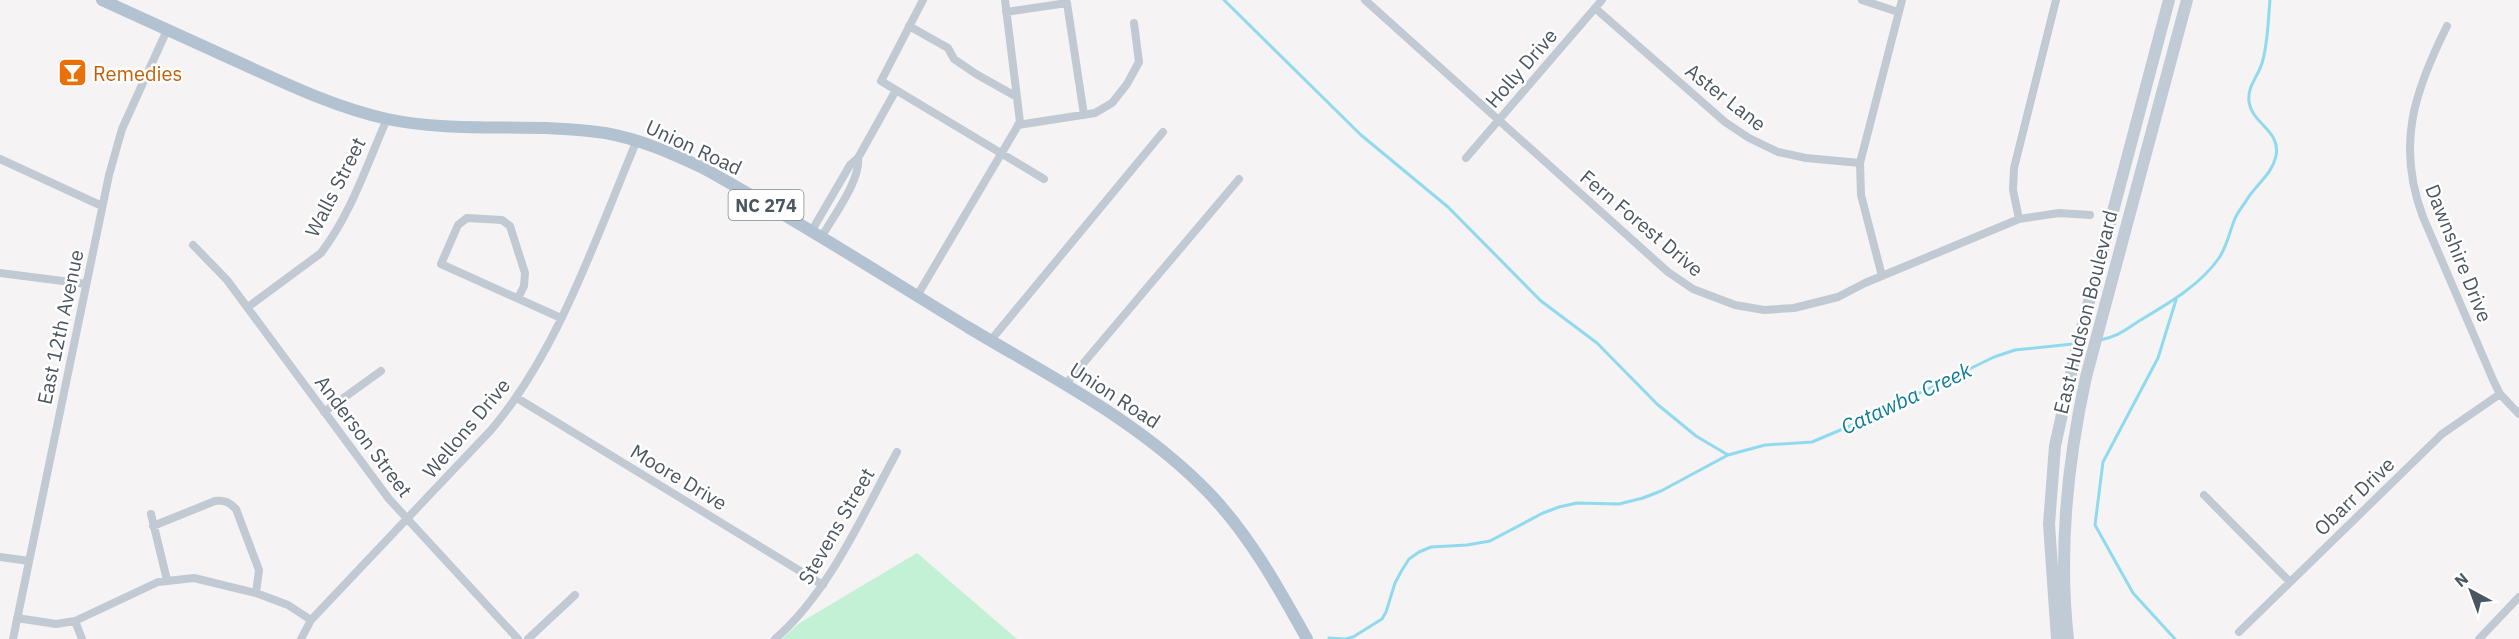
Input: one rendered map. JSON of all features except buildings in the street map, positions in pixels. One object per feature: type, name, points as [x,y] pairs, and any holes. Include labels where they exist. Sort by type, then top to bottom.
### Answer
[{"type":"main road","name":"Union Road","points":[[102,0],[321,99],[387,119],[444,127],[585,130],[637,140],[703,168],[1065,385],[1146,438],[1209,493],[1236,524],[1263,562],[1306,639]]},
{"type":"main road","name":"East Hudson Boulevard","points":[[2057,639],[2049,524],[2055,446],[2069,381],[2169,0]]},
{"type":"main road","name":"East Hudson Boulevard","points":[[2068,639],[2062,591],[2067,485],[2075,429],[2086,377],[2187,0]]},
{"type":"street","points":[[923,0],[881,81],[1044,179]]},
{"type":"street","points":[[917,296],[1020,122],[1005,0]]},
{"type":"street","name":"Fern Forest Drive","points":[[1365,0],[1680,281],[1707,295],[1750,308],[1794,308],[1838,297],[1882,276],[2019,219],[2059,213],[2090,215]]},
{"type":"street","name":"Holly Drive","points":[[1466,158],[1602,0]]},
{"type":"street","points":[[1862,0],[1898,12]]},
{"type":"street","points":[[1882,276],[1861,195],[1860,163],[1902,0]]},
{"type":"street","points":[[2019,219],[2013,190],[2014,168],[2056,0]]},
{"type":"street","points":[[1006,12],[1067,3],[1084,115]]},
{"type":"street","name":"Aster Lane","points":[[1595,8],[1725,122],[1749,138],[1778,152],[1806,158],[1860,163]]},
{"type":"street","points":[[1018,125],[1095,113],[1112,103],[1139,62],[1134,23]]},
{"type":"street","points":[[909,26],[948,48],[954,59],[1017,98]]},
{"type":"street","name":"Dawnshire Drive","points":[[2447,26],[2430,60],[2415,99],[2409,134],[2410,171],[2423,217],[2500,394],[2519,414]]},
{"type":"street","name":"East 12th Avenue","points":[[13,639],[102,206],[122,129],[167,30]]},
{"type":"street","points":[[816,235],[854,180],[859,166],[858,158],[896,90]]},
{"type":"street","name":"Walls Street","points":[[248,307],[321,253],[330,241],[345,214],[387,119]]},
{"type":"street","points":[[991,340],[1163,132]]},
{"type":"street","name":"Wellons Drive","points":[[301,639],[311,620],[491,430],[517,398],[561,318],[637,140]]},
{"type":"street","points":[[0,159],[102,206]]},
{"type":"street","points":[[1065,385],[1239,179]]},
{"type":"street","points":[[518,298],[524,286],[525,273],[510,226],[502,220],[467,218],[458,225],[441,264],[561,318]]},
{"type":"street","name":"Anderson Street","points":[[193,245],[220,272],[248,307],[406,520],[518,639]]},
{"type":"street","points":[[0,273],[86,284]]},
{"type":"street","points":[[324,412],[381,371]]},
{"type":"street","name":"Obarr Drive","points":[[2239,632],[2442,434],[2500,394]]},
{"type":"street","name":"Moore Drive","points":[[517,398],[824,585]]},
{"type":"street","name":"Stevens Street","points":[[776,639],[824,585],[897,452]]},
{"type":"street","points":[[2204,495],[2289,581]]},
{"type":"street","points":[[153,526],[216,501],[223,500],[230,503],[236,509],[259,570],[256,593]]},
{"type":"street","points":[[151,514],[166,580]]},
{"type":"street","points":[[0,557],[29,561]]},
{"type":"street","points":[[17,618],[56,624],[75,621],[166,580],[194,578],[256,593],[288,605],[311,620]]},
{"type":"street","points":[[528,639],[575,595]]},
{"type":"street","points":[[2479,639],[2519,597]]},
{"type":"street","points":[[75,621],[82,639]]},
{"type":"green space","points":[[917,553],[1017,639],[782,639],[798,624]]},
{"type":"waterway","points":[[1224,0],[1361,135],[1448,207],[1541,301],[1597,343],[1657,404],[1696,436],[1728,455]]},
{"type":"waterway","name":"Catawba Creek","points":[[2100,340],[2124,331],[2175,299],[2212,267],[2222,253],[2235,218],[2274,163],[2276,156],[2274,140],[2251,110],[2249,102],[2251,86],[2264,56],[2270,0]]},
{"type":"waterway","points":[[2175,639],[2133,593],[2095,525],[2103,462],[2158,358],[2176,300]]},
{"type":"waterway","name":"Catawba Creek","points":[[1345,639],[1353,637],[1382,619],[1395,583],[1409,559],[1431,547],[1490,541],[1559,507],[1577,503],[1619,504],[1643,498],[1661,491],[1728,455],[1765,445],[1812,442],[1864,420],[1994,357],[2015,350],[2073,344]]},
{"type":"waterway","name":"Catawba Creek","points":[[1329,638],[1344,639]]},
{"type":"place","name":"Remedies","points":[[72,73]]}]
